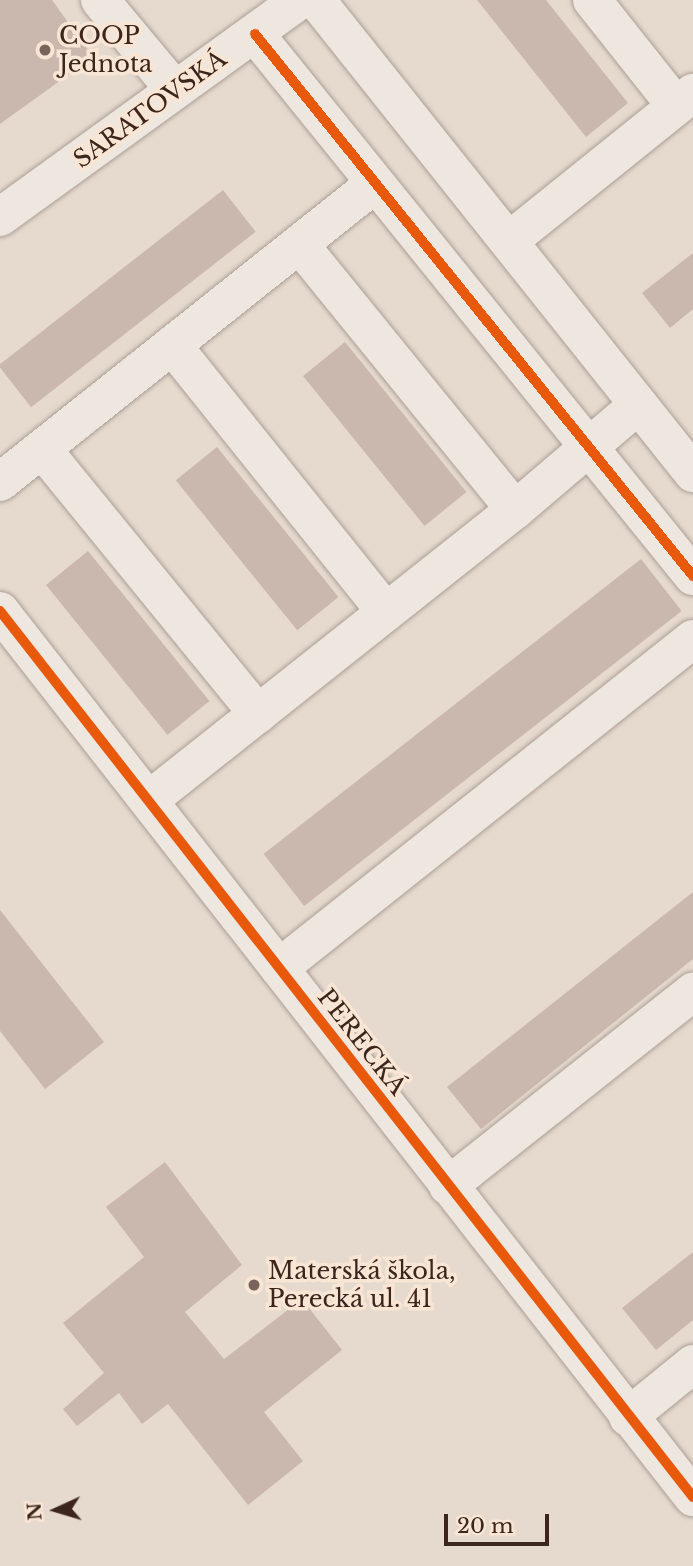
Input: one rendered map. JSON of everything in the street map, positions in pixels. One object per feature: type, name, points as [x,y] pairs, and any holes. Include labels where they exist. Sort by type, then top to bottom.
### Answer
[{"type":"street","points":[[100,0],[175,90]]},
{"type":"street","name":"SARATOVSKÁ","points":[[0,217],[300,0]]},
{"type":"street","points":[[316,0],[510,240],[693,473]]},
{"type":"street","points":[[510,240],[685,100],[592,0]]},
{"type":"street","points":[[255,34],[373,185],[693,576]]},
{"type":"street","points":[[0,482],[373,185]]},
{"type":"street","points":[[300,245],[515,510]]},
{"type":"street","points":[[172,345],[386,612]]},
{"type":"street","points":[[149,800],[515,510],[589,450],[638,405]]},
{"type":"street","points":[[42,449],[258,714]]},
{"type":"street","name":"PERECKÁ","points":[[0,611],[693,1497]]},
{"type":"street","points":[[279,968],[693,639]]},
{"type":"street","points":[[448,1186],[693,992]]},
{"type":"street","points":[[628,1417],[693,1364]]},
{"type":"building","points":[[0,0],[52,0],[93,57],[0,124]]},
{"type":"building","points":[[477,0],[546,0],[628,103],[586,137]]},
{"type":"building","points":[[223,190],[256,232],[31,407],[0,364]]},
{"type":"building","points":[[693,253],[693,309],[670,328],[642,293]]},
{"type":"building","points":[[345,342],[466,492],[424,526],[303,376]]},
{"type":"building","points":[[217,447],[338,597],[297,630],[176,480]]},
{"type":"building","points":[[88,551],[209,701],[167,735],[46,585]]},
{"type":"building","points":[[641,559],[682,611],[304,906],[264,854]]},
{"type":"building","points":[[693,892],[693,959],[481,1129],[447,1087]]},
{"type":"building","points":[[0,910],[104,1042],[45,1089],[0,1031]]},
{"type":"building","points":[[165,1162],[242,1265],[185,1312],[224,1359],[302,1299],[342,1350],[264,1412],[303,1461],[248,1505],[168,1404],[142,1424],[119,1393],[77,1426],[63,1409],[104,1373],[63,1323],[144,1257],[106,1207]]},
{"type":"building","points":[[693,1252],[693,1320],[656,1350],[622,1308]]},
{"type":"cycle path","points":[[255,34],[693,576]]},
{"type":"cycle path","points":[[0,611],[693,1497]]},
{"type":"place","name":"COOP Jednota","points":[[45,50]]},
{"type":"place","name":"Materská škola, Perecká ul. 41","points":[[254,1285]]}]
